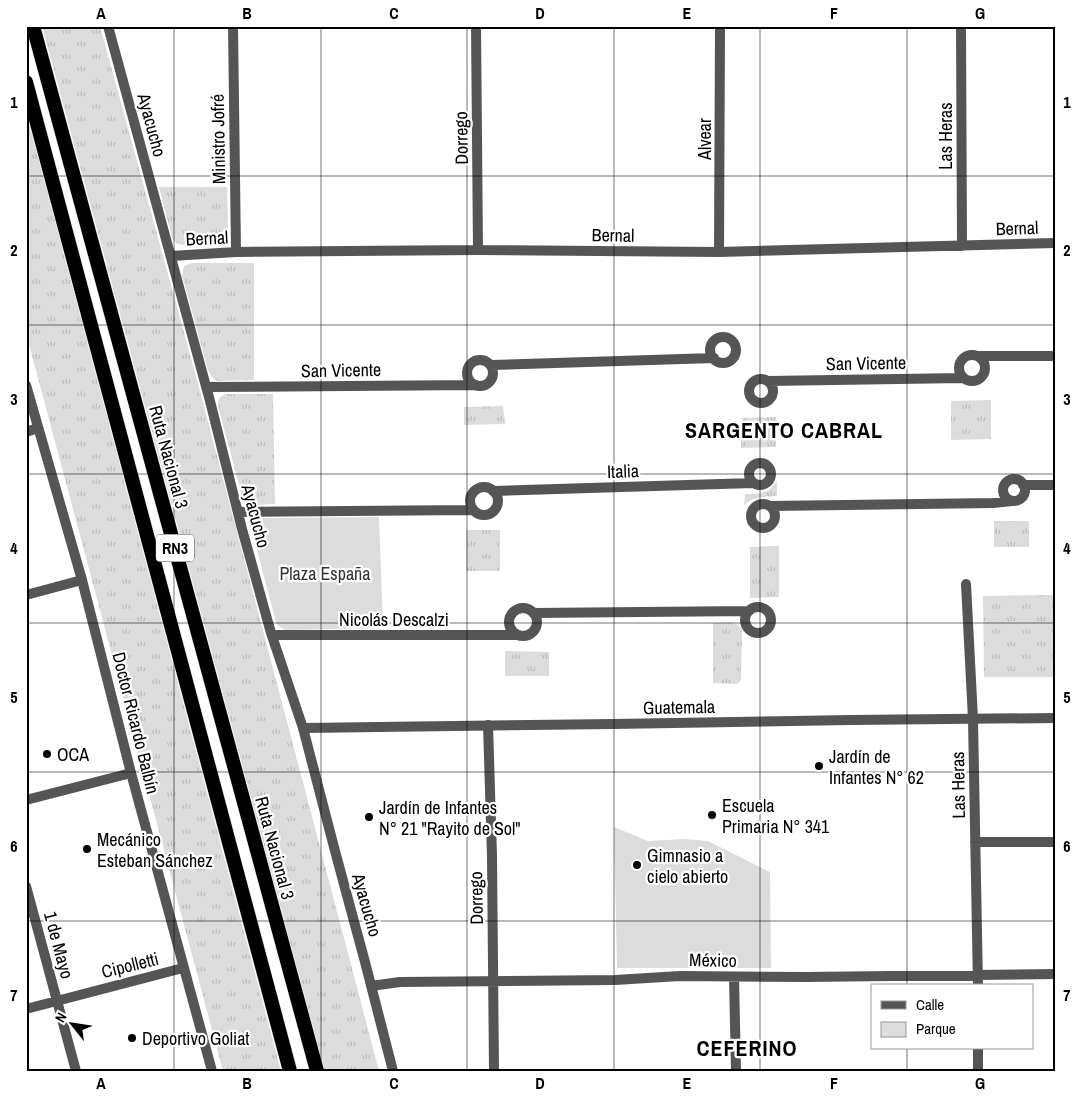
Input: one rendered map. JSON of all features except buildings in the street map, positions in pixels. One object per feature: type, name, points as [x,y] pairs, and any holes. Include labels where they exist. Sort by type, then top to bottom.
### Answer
[{"type":"highway","name":"Ruta Nacional 3","points":[[33,26],[317,1071]]},
{"type":"highway","name":"RN3","points":[[26,82],[290,1071]]},
{"type":"street","name":"Ayacucho","points":[[108,26],[272,635],[303,728],[393,1071]]},
{"type":"street","name":"Ministro Jofré","points":[[233,26],[236,252]]},
{"type":"street","name":"Dorrego","points":[[476,26],[478,250]]},
{"type":"street","name":"Alvear","points":[[719,252],[720,26]]},
{"type":"street","name":"Las Heras","points":[[961,26],[962,246]]},
{"type":"street","name":"Bernal","points":[[171,256],[236,252],[478,250],[719,252],[1055,243]]},
{"type":"street","points":[[964,378],[959,368],[962,359],[970,354],[978,356],[1055,356]]},
{"type":"street","name":"San Vicente","points":[[768,382],[964,378],[973,381],[977,380],[985,371],[984,362],[978,356]]},
{"type":"street","points":[[491,365],[492,378],[482,385],[476,384],[468,378],[469,366],[472,362],[480,360],[484,360],[491,365],[714,358]]},
{"type":"street","name":"San Vicente","points":[[206,387],[476,384]]},
{"type":"street","name":"Doctor Ricardo Balbín","points":[[26,385],[82,580],[131,773],[212,1071]]},
{"type":"street","points":[[26,432],[38,428]]},
{"type":"street","points":[[770,506],[993,503],[1012,501],[1019,500],[1024,490],[1020,481],[1013,480],[1004,485],[1004,495],[1012,501]]},
{"type":"street","name":"Italia","points":[[473,510],[470,502],[472,493],[484,487],[493,491],[753,483]]},
{"type":"street","points":[[1023,485],[1055,485]]},
{"type":"street","points":[[238,512],[473,510],[486,514],[494,510],[497,502],[493,491]]},
{"type":"street","points":[[26,595],[82,580]]},
{"type":"street","name":"Las Heras","points":[[966,584],[973,720],[978,984]]},
{"type":"street","points":[[516,635],[510,628],[509,619],[511,614],[523,608],[533,613],[749,611]]},
{"type":"street","name":"Nicolás Descalzi","points":[[272,635],[525,636],[533,632],[537,624],[533,613]]},
{"type":"street","name":"Guatemala","points":[[303,728],[1055,718]]},
{"type":"street","name":"Dorrego","points":[[488,725],[494,1071]]},
{"type":"street","points":[[26,800],[131,773]]},
{"type":"street","points":[[975,842],[1055,842]]},
{"type":"street","name":"1 de Mayo","points":[[26,886],[76,1071]]},
{"type":"street","name":"Cipolletti","points":[[26,1009],[183,968]]},
{"type":"street","name":"México","points":[[371,986],[400,982],[615,980],[680,976],[797,977],[1055,974]]},
{"type":"street","points":[[734,977],[736,1071]]},
{"type":"street","points":[[978,1050],[978,1071]]},
{"type":"green space","points":[[42,26],[100,26],[197,380],[379,1071],[325,1071]]},
{"type":"green space","points":[[26,112],[281,1071],[223,1071],[26,333]]},
{"type":"green space","points":[[159,187],[227,187],[228,233],[225,240],[221,243],[209,245],[177,244],[172,238]]},
{"type":"green space","points":[[192,263],[254,263],[254,380],[218,381],[213,378],[208,370],[182,275],[184,266]]},
{"type":"green space","points":[[227,394],[273,394],[275,504],[252,504],[242,496],[218,406],[220,398]]},
{"type":"green space","points":[[991,400],[991,439],[951,440],[951,401]]},
{"type":"green space","points":[[503,406],[505,424],[464,425],[464,407]]},
{"type":"green space","points":[[776,417],[776,447],[741,448],[742,418]]},
{"type":"green space","points":[[777,481],[777,496],[756,498],[744,505],[745,494],[767,491]]},
{"type":"green space","name":"Plaza España","points":[[379,517],[383,628],[286,630],[278,626],[252,531],[252,522],[262,518]]},
{"type":"green space","points":[[994,521],[1029,521],[1029,547],[994,547]]},
{"type":"green space","points":[[466,530],[500,530],[500,571],[466,571]]},
{"type":"green space","points":[[779,546],[779,597],[750,598],[750,547]]},
{"type":"green space","points":[[1055,595],[1055,677],[984,677],[983,596]]},
{"type":"green space","points":[[713,623],[733,623],[742,629],[741,679],[739,683],[713,683]]},
{"type":"green space","points":[[505,651],[549,652],[549,676],[505,676]]},
{"type":"green space","points":[[614,827],[648,841],[685,839],[708,841],[770,872],[771,968],[617,968]]},
{"type":"place","name":"OCA","points":[[47,754]]},
{"type":"place","name":"Jardín de Infantes N° 62","points":[[819,766]]},
{"type":"place","name":"Escuela Primaria N° 341","points":[[712,815]]},
{"type":"place","name":"Jardín de Infantes N° 21 \"Rayito de Sol\"","points":[[369,817]]},
{"type":"place","name":"Mecánico Esteban Sánchez","points":[[87,849]]},
{"type":"place","name":"Gimnasio a cielo abierto","points":[[637,865]]},
{"type":"place","name":"Deportivo Goliat","points":[[132,1038]]},
{"type":"district","name":"SARGENTO CABRAL","points":[[784,430]]},
{"type":"district","name":"CEFERINO","points":[[747,1048]]}]
